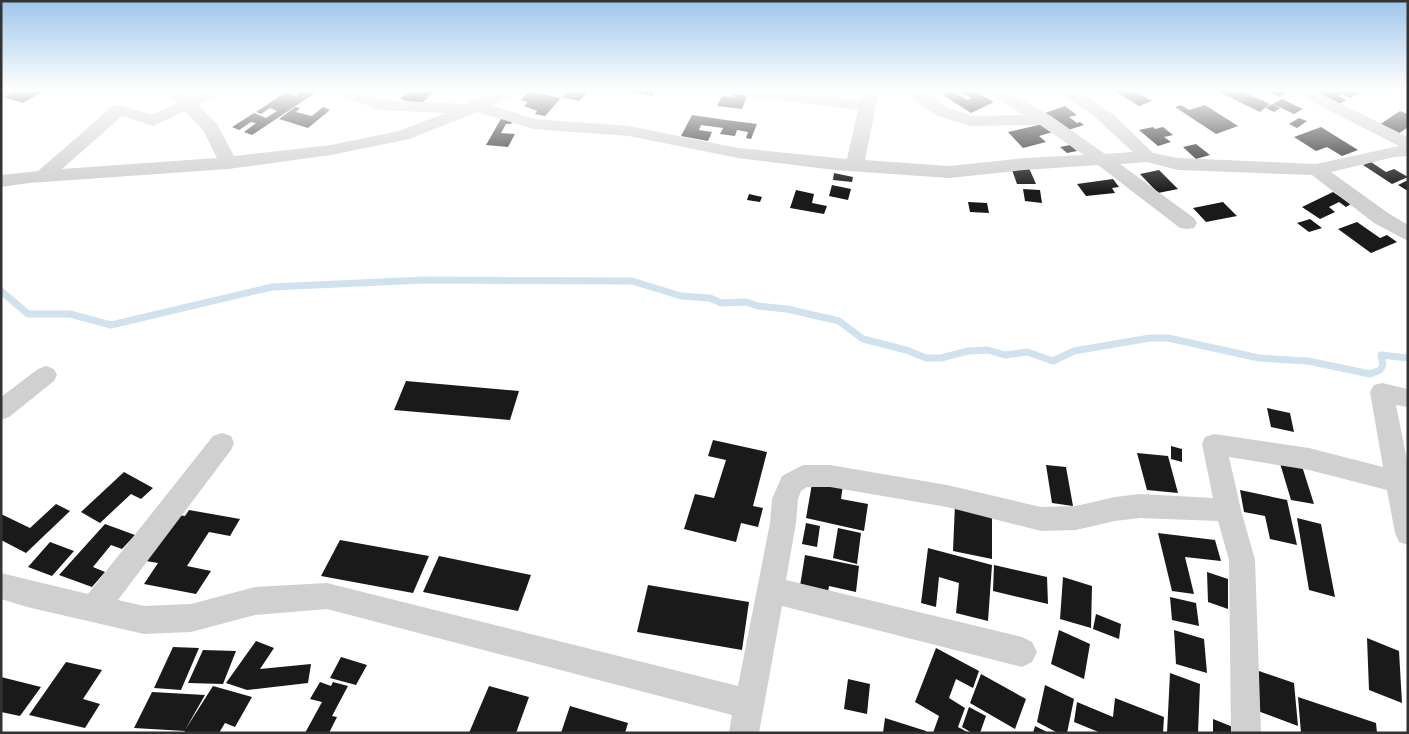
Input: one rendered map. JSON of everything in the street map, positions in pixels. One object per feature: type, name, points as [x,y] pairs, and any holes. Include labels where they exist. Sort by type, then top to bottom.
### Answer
[{"type":"street","points":[[43,176],[103,124]]},
{"type":"street","points":[[207,124],[228,162]]},
{"type":"street","points":[[1,181],[228,162],[331,150],[403,135],[430,124]]},
{"type":"street","points":[[538,124],[628,130],[738,153],[854,165],[949,172],[1024,164],[1147,157],[1178,164],[1316,170],[1404,152]]},
{"type":"street","points":[[854,165],[863,124]]},
{"type":"street","points":[[1051,124],[1104,160],[1187,223]]},
{"type":"street","points":[[1117,124],[1147,157]]},
{"type":"street","points":[[1358,124],[1404,152]]},
{"type":"street","points":[[1316,170],[1381,218],[1408,234]]},
{"type":"street","points":[[1,410],[46,375]]},
{"type":"street","points":[[1408,398],[1382,392],[1408,532]]},
{"type":"street","points":[[94,609],[222,443]]},
{"type":"street","points":[[1246,733],[1242,560],[1228,510],[1214,444],[1309,459],[1398,482]]},
{"type":"street","points":[[744,733],[771,590],[785,499],[791,484],[803,476],[830,476],[947,496],[1041,518],[1076,518],[1115,509],[1140,506],[1228,510]]},
{"type":"street","points":[[1,586],[27,594],[144,620],[191,618],[255,601],[327,596],[749,704]]},
{"type":"street","points":[[771,590],[1022,652]]},
{"type":"building","points":[[236,124],[248,124],[239,130],[232,127]]},
{"type":"building","points":[[254,124],[268,124],[252,135],[244,132]]},
{"type":"building","points":[[296,124],[313,124],[308,128]]},
{"type":"building","points":[[498,124],[506,124],[501,133],[515,134],[508,147],[486,145]]},
{"type":"building","points":[[687,124],[757,124],[751,139],[746,138],[748,132],[737,130],[735,136],[720,134],[723,128],[701,125],[699,130],[712,132],[708,141],[681,136]]},
{"type":"building","points":[[1042,124],[1048,124],[1056,131],[1039,136],[1046,142],[1023,148],[1008,132]]},
{"type":"building","points":[[1060,124],[1084,125],[1068,130]]},
{"type":"building","points":[[1201,124],[1235,124],[1238,126],[1216,134]]},
{"type":"building","points":[[1290,124],[1302,124],[1297,128]]},
{"type":"building","points":[[1408,124],[1408,127],[1398,134],[1379,125]]},
{"type":"building","points":[[1153,127],[1155,129],[1163,127],[1173,135],[1164,137],[1171,142],[1158,146],[1139,130]]},
{"type":"building","points":[[1321,127],[1358,150],[1342,156],[1327,147],[1316,151],[1294,137]]},
{"type":"building","points":[[1196,144],[1210,155],[1196,159],[1183,147]]},
{"type":"building","points":[[1070,145],[1077,151],[1067,153],[1060,147]]},
{"type":"building","points":[[1371,162],[1386,172],[1394,169],[1408,177],[1392,184],[1363,165]]},
{"type":"building","points":[[1011,167],[1029,168],[1036,184],[1017,184]]},
{"type":"building","points":[[1159,170],[1178,189],[1158,193],[1140,174]]},
{"type":"building","points":[[834,173],[853,177],[852,182],[833,180]]},
{"type":"building","points":[[1113,179],[1119,187],[1112,188],[1115,193],[1086,196],[1077,184]]},
{"type":"building","points":[[1408,180],[1408,191],[1398,185]]},
{"type":"building","points":[[832,185],[851,189],[848,200],[829,196]]},
{"type":"building","points":[[1023,189],[1040,190],[1042,203],[1025,201]]},
{"type":"building","points":[[796,190],[814,194],[812,203],[827,206],[824,214],[790,208]]},
{"type":"building","points":[[1333,192],[1351,204],[1346,207],[1339,202],[1329,207],[1335,212],[1320,219],[1302,207]]},
{"type":"building","points":[[749,194],[762,197],[760,202],[747,200]]},
{"type":"building","points":[[968,202],[987,203],[989,213],[970,212]]},
{"type":"building","points":[[1223,202],[1237,216],[1206,222],[1193,208]]},
{"type":"building","points":[[1310,219],[1322,228],[1309,232],[1297,223]]},
{"type":"building","points":[[1357,222],[1380,238],[1387,235],[1397,242],[1371,253],[1338,229]]},
{"type":"building","points":[[406,381],[519,391],[510,420],[394,410]]},
{"type":"building","points":[[1267,408],[1290,413],[1294,432],[1271,427]]},
{"type":"building","points":[[713,440],[767,452],[753,506],[763,508],[758,527],[741,523],[736,542],[684,529],[695,494],[714,498],[726,460],[708,456]]},
{"type":"building","points":[[1171,446],[1182,449],[1182,462],[1171,459]]},
{"type":"building","points":[[1137,453],[1168,456],[1178,493],[1147,490]]},
{"type":"building","points":[[1279,460],[1301,463],[1314,504],[1291,500]]},
{"type":"building","points":[[1046,465],[1066,467],[1073,506],[1052,503]]},
{"type":"building","points":[[124,472],[153,488],[141,499],[131,494],[100,523],[81,512]]},
{"type":"building","points":[[813,478],[843,485],[841,499],[868,504],[864,531],[806,518]]},
{"type":"building","points":[[1240,490],[1287,500],[1297,545],[1270,539],[1265,516],[1244,512]]},
{"type":"building","points":[[56,504],[70,511],[26,553],[1,540],[1,514],[30,528]]},
{"type":"building","points":[[955,504],[992,512],[992,559],[953,551]]},
{"type":"building","points":[[189,510],[240,519],[230,536],[209,532],[187,566],[211,571],[196,594],[144,584],[158,563],[146,561],[178,515],[185,516]]},
{"type":"building","points":[[1297,518],[1321,524],[1335,597],[1309,590]]},
{"type":"building","points":[[806,523],[820,526],[817,547],[802,544]]},
{"type":"building","points":[[105,524],[135,535],[122,549],[111,545],[93,567],[105,572],[92,587],[59,575]]},
{"type":"building","points":[[838,528],[861,533],[857,564],[833,558]]},
{"type":"building","points":[[1158,533],[1215,540],[1221,561],[1185,557],[1194,594],[1172,591]]},
{"type":"building","points":[[340,540],[429,556],[413,593],[321,576]]},
{"type":"building","points":[[50,542],[74,551],[52,576],[28,567]]},
{"type":"building","points":[[928,548],[992,565],[988,621],[956,613],[959,583],[939,577],[936,607],[921,603]]},
{"type":"building","points":[[805,555],[859,566],[856,592],[829,586],[828,592],[800,586]]},
{"type":"building","points":[[439,556],[531,575],[518,611],[423,592]]},
{"type":"building","points":[[994,565],[1047,577],[1048,604],[993,591]]},
{"type":"building","points":[[1207,572],[1228,579],[1228,609],[1208,602]]},
{"type":"building","points":[[1063,577],[1092,586],[1091,628],[1060,619]]},
{"type":"building","points":[[648,585],[749,602],[742,650],[637,632]]},
{"type":"building","points":[[1170,597],[1196,603],[1199,626],[1172,620]]},
{"type":"building","points":[[1096,614],[1121,624],[1119,639],[1093,629]]},
{"type":"building","points":[[1059,630],[1090,644],[1084,679],[1051,664]]},
{"type":"building","points":[[1174,630],[1204,639],[1207,673],[1176,664]]},
{"type":"building","points":[[1367,638],[1399,651],[1402,703],[1369,690]]},
{"type":"building","points":[[256,641],[274,648],[260,669],[311,664],[308,683],[247,690],[226,683]]},
{"type":"building","points":[[173,647],[199,648],[181,690],[154,688]]},
{"type":"building","points":[[936,648],[979,671],[973,688],[956,679],[949,698],[965,708],[958,727],[969,733],[933,733],[939,716],[915,702]]},
{"type":"building","points":[[203,650],[236,651],[223,684],[188,683]]},
{"type":"building","points":[[341,657],[367,665],[356,685],[330,678]]},
{"type":"building","points":[[66,662],[102,670],[83,699],[100,704],[85,728],[29,715]]},
{"type":"building","points":[[1253,669],[1294,683],[1298,726],[1255,710]]},
{"type":"building","points":[[1170,673],[1200,684],[1198,733],[1167,733]]},
{"type":"building","points":[[981,674],[1026,699],[1015,729],[970,703]]},
{"type":"building","points":[[1,677],[41,687],[20,716],[1,712]]},
{"type":"building","points":[[848,679],[870,684],[867,714],[844,709]]},
{"type":"building","points":[[320,682],[331,686],[333,682],[348,686],[332,716],[337,717],[329,733],[305,733],[322,702],[310,699]]},
{"type":"building","points":[[1045,685],[1074,699],[1067,733],[1058,733],[1037,722]]},
{"type":"building","points":[[213,686],[252,697],[235,727],[225,723],[219,733],[184,733],[185,731],[134,728],[152,692],[205,695],[185,730]]},
{"type":"building","points":[[489,686],[529,697],[516,733],[469,733]]},
{"type":"building","points":[[1298,697],[1376,723],[1377,733],[1301,733]]},
{"type":"building","points":[[1115,698],[1164,717],[1163,733],[1101,733],[1074,722],[1077,702],[1113,717]]},
{"type":"building","points":[[570,706],[628,723],[625,733],[561,733]]},
{"type":"building","points":[[969,707],[986,716],[980,733],[972,733],[962,727]]},
{"type":"building","points":[[885,718],[926,731],[926,733],[883,733]]},
{"type":"building","points":[[1213,719],[1233,727],[1233,733],[1213,733]]},
{"type":"building","points":[[1035,726],[1049,733],[1033,733]]},
{"type":"waterway","points":[[1,291],[28,314],[70,314],[111,325],[272,287],[424,280],[632,281],[681,296],[710,298],[721,303],[746,302],[758,306],[787,309],[839,321],[863,339],[906,350],[926,358],[941,358],[968,351],[988,350],[1005,355],[1027,352],[1053,361],[1074,351],[1150,338],[1168,338],[1259,358],[1308,361],[1370,374],[1380,370],[1383,365],[1381,355],[1408,358]]}]
